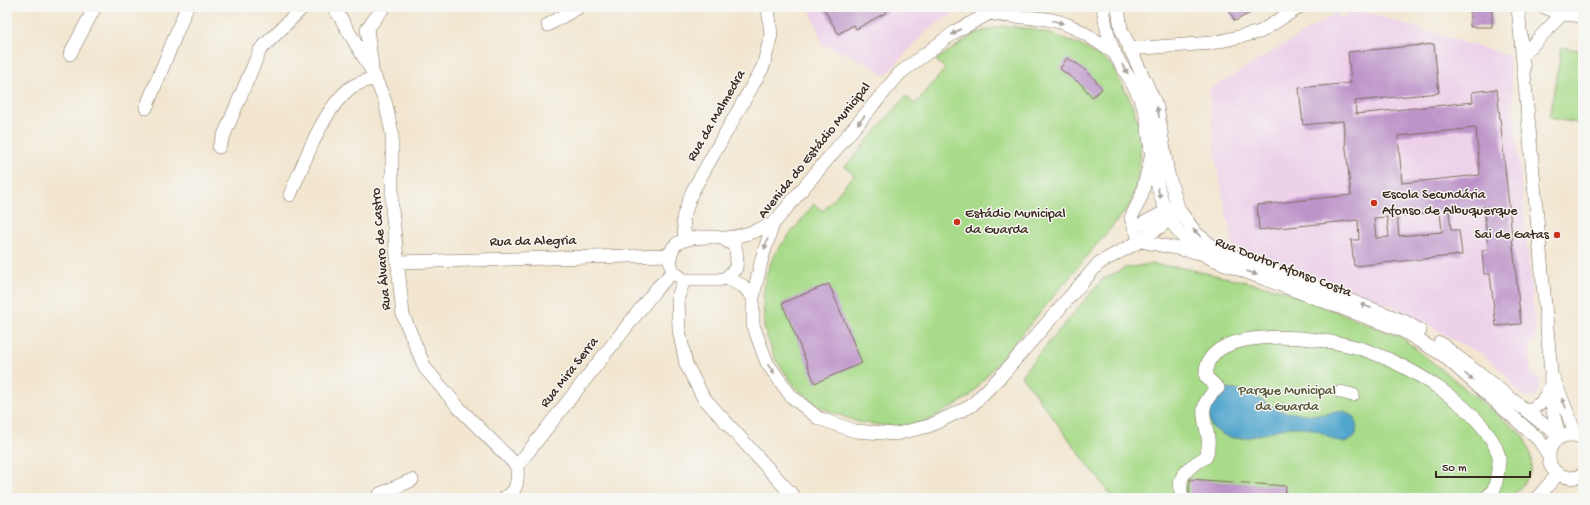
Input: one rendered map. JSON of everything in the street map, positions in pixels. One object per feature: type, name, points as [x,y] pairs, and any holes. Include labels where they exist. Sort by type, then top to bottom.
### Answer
[{"type":"street","points":[[70,54],[94,7]]},
{"type":"street","points":[[146,108],[186,7]]},
{"type":"street","points":[[219,147],[260,50],[303,7]]},
{"type":"street","points":[[334,7],[374,74]]},
{"type":"street","points":[[374,74],[367,29],[384,7]]},
{"type":"street","name":"Rua da Malmedra","points":[[685,238],[683,218],[692,192],[763,67],[771,35],[768,7]]},
{"type":"street","name":"Rua Doutor Afonso Costa","points":[[1103,7],[1105,24],[1115,53],[1129,77],[1145,111],[1159,195],[1167,216],[1183,237],[1200,253],[1403,331],[1443,355],[1539,440],[1549,456],[1551,467],[1558,474]]},
{"type":"street","name":"Rua Doutor Afonso Costa","points":[[1118,7],[1121,29],[1157,107],[1168,174],[1179,210],[1196,233],[1216,249],[1406,322],[1449,348],[1560,437]]},
{"type":"street","points":[[1129,49],[1212,43],[1260,32],[1299,7]]},
{"type":"street","points":[[1518,7],[1551,372],[1550,388],[1554,421],[1560,437]]},
{"type":"street","points":[[1544,7],[1562,14],[1583,16]]},
{"type":"street","points":[[548,25],[576,8]]},
{"type":"street","name":"Avenida do Estádio Municipal","points":[[1115,53],[1088,35],[1069,25],[1047,19],[1006,17],[992,10],[956,31],[900,74],[773,224],[762,258],[753,297],[753,325],[767,363],[791,396],[818,418],[855,431],[896,434],[929,426],[971,406],[1002,375],[1098,263],[1140,241],[1164,224],[1167,216]]},
{"type":"street","points":[[1523,55],[1562,14]]},
{"type":"street","points":[[290,195],[316,138],[335,103],[351,87],[374,74]]},
{"type":"street","name":"Rua Álvaro de Castro","points":[[374,74],[385,101],[392,133],[392,209],[403,315],[425,368],[460,409],[517,466]]},
{"type":"street","points":[[1152,155],[1141,197],[1131,218],[1140,241],[1200,253]]},
{"type":"street","points":[[1134,228],[1159,216],[1167,216],[1179,210]]},
{"type":"street","points":[[724,238],[735,246],[737,257],[736,268],[726,278],[718,280],[684,280],[673,272],[670,255],[675,245],[685,238],[724,238],[754,232],[773,224]]},
{"type":"street","name":"Rua da Alegria","points":[[397,262],[670,255]]},
{"type":"street","name":"Rua Mira Serra","points":[[517,466],[657,288],[673,272]]},
{"type":"street","points":[[726,278],[743,286],[753,297]]},
{"type":"street","points":[[684,280],[678,297],[679,330],[686,364],[702,397],[795,498]]},
{"type":"street","points":[[1182,498],[1179,489],[1183,475],[1192,465],[1206,457],[1209,448],[1208,431],[1202,410],[1208,395],[1218,388],[1206,377],[1205,366],[1212,356],[1229,344],[1259,339],[1295,337],[1322,340],[1351,346],[1389,359],[1438,387],[1472,415],[1490,436],[1499,458],[1495,487],[1486,498]]},
{"type":"street","points":[[1551,372],[1580,436]]},
{"type":"street","points":[[1528,411],[1541,402],[1550,388]]},
{"type":"street","points":[[1549,456],[1552,445],[1560,437],[1568,434],[1580,436]]},
{"type":"street","points":[[504,498],[510,495],[518,481],[517,466]]},
{"type":"street","points":[[1536,498],[1558,474],[1573,478],[1583,474]]},
{"type":"street","points":[[383,498],[380,494],[412,480]]},
{"type":"shaded area","points":[[809,7],[965,7],[939,22],[924,33],[885,76],[870,65],[850,55],[823,45]]},
{"type":"shaded area","name":"Escola Secundária Afonso de Albuquerque","points":[[1358,7],[1362,11],[1509,56],[1536,337],[1529,343],[1531,374],[1540,380],[1540,390],[1536,396],[1526,398],[1516,390],[1506,375],[1483,354],[1454,340],[1411,314],[1233,246],[1216,160],[1209,90],[1336,13],[1340,18]]},
{"type":"green space","name":"Estádio Municipal da Guarda","points":[[1003,26],[1039,31],[1073,42],[1105,60],[1111,66],[1128,96],[1138,126],[1140,156],[1135,188],[1130,205],[969,397],[928,421],[896,427],[858,422],[822,408],[797,389],[775,359],[764,328],[763,297],[766,275],[775,253],[814,204],[823,211],[854,175],[845,167],[906,96],[915,104],[945,69],[936,60],[976,33]]},
{"type":"green space","points":[[1562,47],[1583,51],[1583,124],[1549,118]]},
{"type":"green space","name":"Parque Municipal da Guarda","points":[[1151,264],[1183,268],[1282,290],[1401,337],[1523,435],[1530,455],[1531,469],[1529,476],[1511,498],[1113,498],[1021,375],[1103,279],[1125,268]]},
{"type":"water","points":[[1225,389],[1247,391],[1284,412],[1317,415],[1344,411],[1355,417],[1357,427],[1356,434],[1352,439],[1345,442],[1334,440],[1316,430],[1299,427],[1280,429],[1252,437],[1233,438],[1224,435],[1211,426],[1208,408],[1212,400]]},
{"type":"building","points":[[823,7],[888,7],[885,9],[887,12],[856,29],[854,25],[838,34]]},
{"type":"building","points":[[1227,7],[1261,7],[1235,21]]},
{"type":"building","points":[[1470,7],[1492,7],[1492,27],[1470,27]]},
{"type":"building","points":[[1434,44],[1439,93],[1355,101],[1356,114],[1473,102],[1472,92],[1497,89],[1521,324],[1496,326],[1490,274],[1484,274],[1482,251],[1488,250],[1484,207],[1449,211],[1451,230],[1459,230],[1462,255],[1354,266],[1351,240],[1359,240],[1358,220],[1259,230],[1257,205],[1351,195],[1343,121],[1303,125],[1299,88],[1351,83],[1348,52]],"holes":[[[1476,128],[1480,175],[1402,183],[1398,136]],[[1440,212],[1442,232],[1399,236],[1397,216]],[[1387,217],[1389,237],[1376,238],[1374,218]]]},
{"type":"building","points":[[1067,58],[1079,65],[1092,76],[1102,89],[1092,97],[1082,85],[1060,69]]},
{"type":"building","points":[[829,284],[862,363],[815,383],[782,303]]},
{"type":"building","points":[[1190,479],[1286,486],[1285,498],[1189,498]]},
{"type":"place","name":"Escola Secundária Afonso de Albuquerque","points":[[1374,203]]},
{"type":"place","name":"Estádio Municipal da Guarda","points":[[957,222]]},
{"type":"place","name":"Sai de Gatas","points":[[1557,235]]}]
